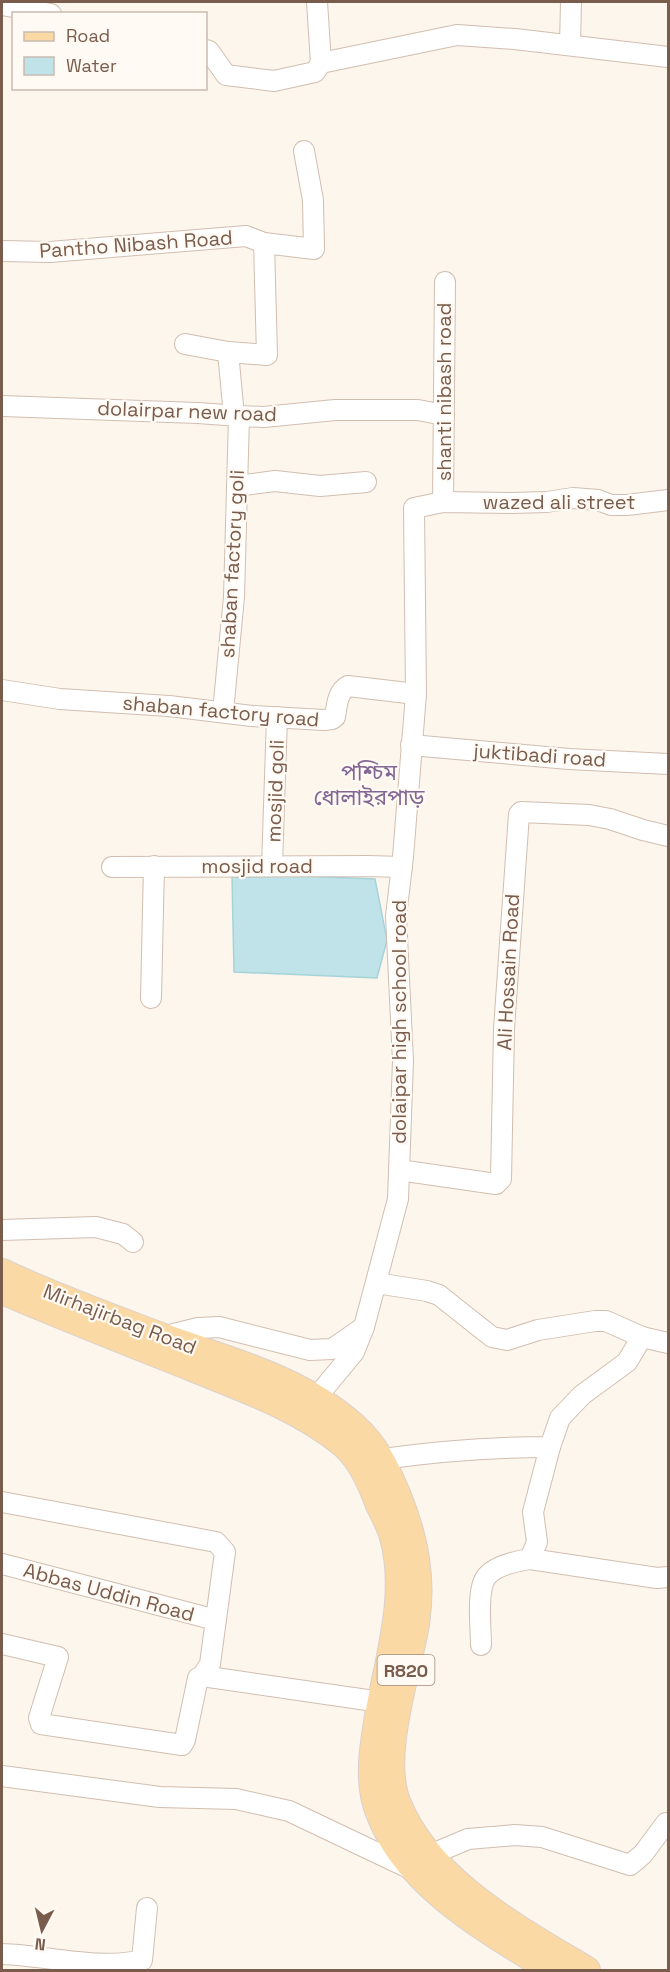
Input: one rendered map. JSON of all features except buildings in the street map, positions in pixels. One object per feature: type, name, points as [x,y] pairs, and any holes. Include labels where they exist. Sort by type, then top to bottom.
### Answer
[{"type":"main road","name":"Mirhajirbag Road","points":[[2,1272],[159,1345]]},
{"type":"main road","name":"R820","points":[[2,1292],[159,1345],[236,1374],[345,1446],[370,1483],[393,1538],[398,1573],[398,1605],[374,1742],[372,1781],[377,1809],[388,1831],[422,1862],[587,1971]]},
{"type":"main road","name":"R820","points":[[236,1374],[268,1374],[315,1399],[354,1426],[383,1459],[410,1525],[418,1569],[416,1622],[394,1732],[393,1790],[422,1862],[457,1909],[551,1971]]},
{"type":"street","points":[[207,50],[226,75],[274,81],[315,72],[321,63],[317,2]]},
{"type":"street","points":[[570,45],[571,2]]},
{"type":"street","points":[[2,5],[40,12]]},
{"type":"street","points":[[321,63],[457,35],[669,57]]},
{"type":"street","name":"Pantho Nibash Road","points":[[2,251],[50,252],[246,236],[264,243],[314,249],[313,200],[304,152]]},
{"type":"street","points":[[185,344],[228,352],[267,355],[264,243]]},
{"type":"street","name":"shanti nibash road","points":[[443,502],[445,282]]},
{"type":"street","name":"shaban factory goli","points":[[223,712],[234,597],[237,486],[237,416],[228,352]]},
{"type":"street","name":"dolairpar new road","points":[[2,406],[264,417],[335,410],[418,410],[444,415]]},
{"type":"street","points":[[237,486],[275,481],[320,486],[366,483]]},
{"type":"street","name":"wazed ali street","points":[[414,508],[443,502],[547,502],[573,498],[598,500],[611,505],[627,505],[669,500]]},
{"type":"street","name":"dolaipar high school road","points":[[315,1399],[354,1353],[364,1327],[395,1214],[403,1061],[396,916],[416,694],[414,508]]},
{"type":"street","name":"shaban factory road","points":[[2,690],[60,699],[169,706],[277,717],[333,719],[342,689],[348,686],[416,694]]},
{"type":"street","name":"mosjid goli","points":[[272,866],[277,717]]},
{"type":"street","name":"juktibadi road","points":[[411,745],[569,759],[669,764]]},
{"type":"street","name":"Ali Hossain Road","points":[[399,1170],[496,1184],[501,1179],[505,1006],[516,848],[521,812],[589,815],[669,836]]},
{"type":"street","points":[[151,998],[154,866]]},
{"type":"street","name":"mosjid road","points":[[112,867],[402,867]]},
{"type":"street","points":[[2,1230],[96,1227],[123,1234],[133,1242]]},
{"type":"street","points":[[376,1282],[439,1295],[492,1337],[507,1340],[538,1330],[606,1321],[642,1337],[669,1343]]},
{"type":"street","points":[[159,1345],[198,1328],[219,1327],[310,1350],[332,1349],[364,1327]]},
{"type":"street","points":[[530,1559],[537,1542],[533,1512],[560,1418],[582,1395],[627,1362],[642,1337]]},
{"type":"street","points":[[370,1483],[383,1459],[426,1452],[493,1447],[550,1447]]},
{"type":"street","points":[[2,1502],[216,1542],[225,1552],[210,1664],[198,1678],[182,1745],[41,1724],[39,1718],[58,1657],[2,1644]]},
{"type":"street","points":[[481,1645],[480,1590],[487,1575],[510,1562],[530,1559],[657,1578],[669,1577]]},
{"type":"street","name":"Abbas Uddin Road","points":[[2,1564],[216,1620]]},
{"type":"street","points":[[202,1676],[381,1702]]},
{"type":"street","points":[[2,1776],[160,1797],[236,1799],[289,1811],[422,1862],[468,1839],[515,1835],[543,1837],[630,1865],[644,1854],[666,1823],[669,1824]]},
{"type":"street","points":[[2,1954],[98,1963],[127,1964],[142,1960],[147,1908]]},
{"type":"water","points":[[302,876],[375,879],[387,940],[377,978],[234,972],[232,877]]},
{"type":"district","name":"পশ্চিম ধোলাইরপাড়","points":[[369,784]]}]
